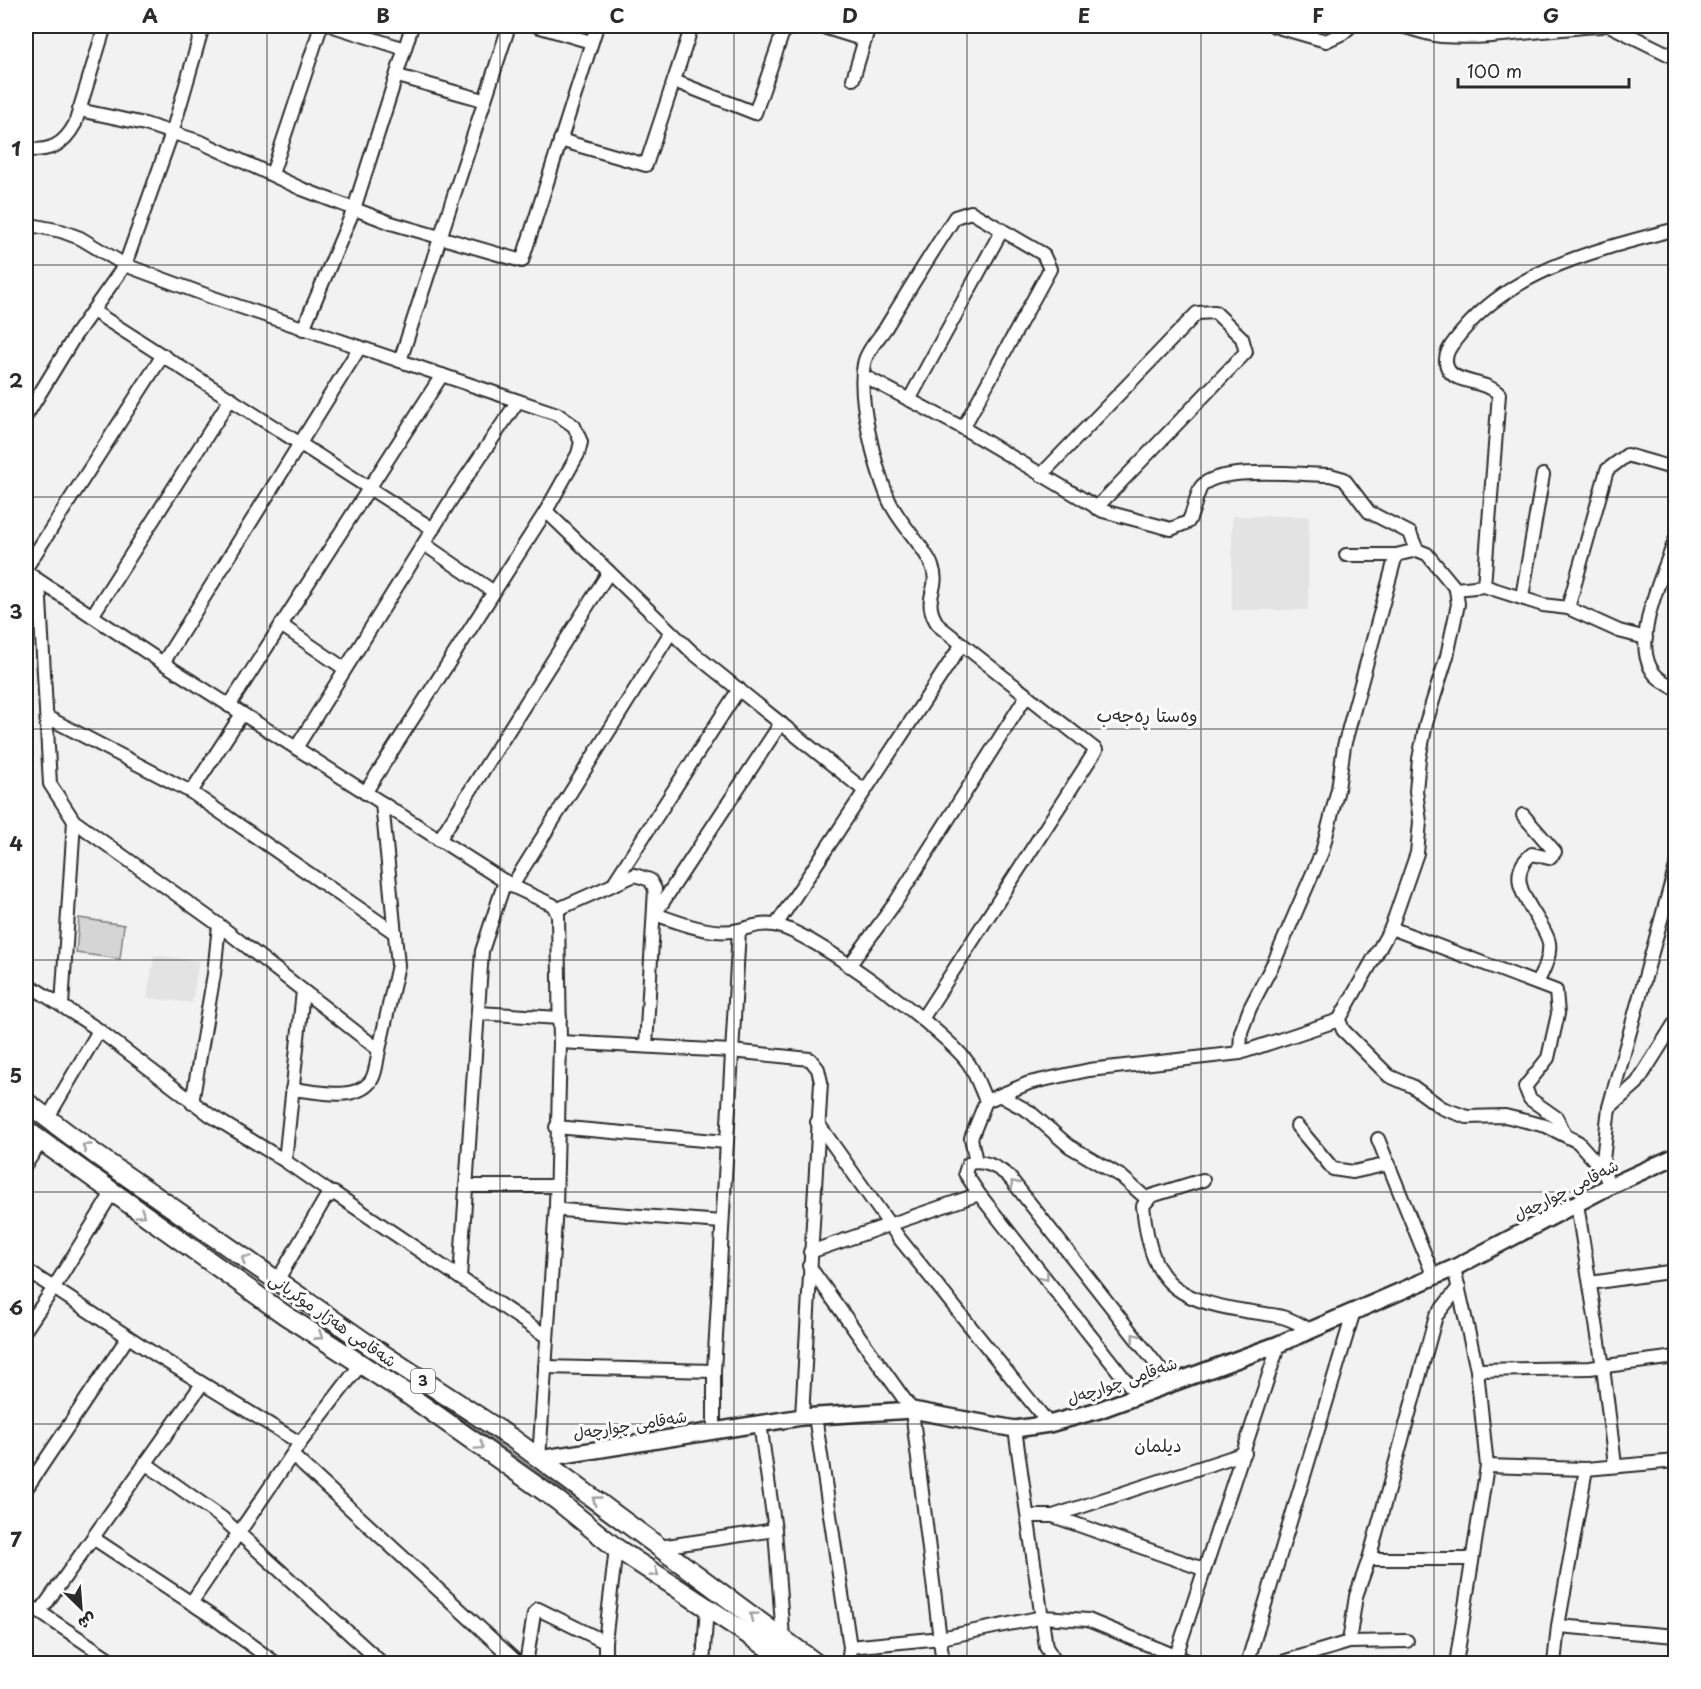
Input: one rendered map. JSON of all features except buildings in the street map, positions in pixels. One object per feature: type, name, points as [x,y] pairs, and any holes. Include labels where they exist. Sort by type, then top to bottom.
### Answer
[{"type":"highway","name":"شەقامی ھەژار موکریانی","points":[[26,1102],[297,1295],[539,1459],[817,1664]]},
{"type":"highway","name":"شەقامی ھەژار موکریانی","points":[[26,1130],[285,1315],[361,1364],[558,1501],[616,1548],[793,1664]]},
{"type":"highway","points":[[285,1315],[297,1295]]},
{"type":"main road","name":"شەقامی چوارچەل","points":[[539,1459],[808,1417],[912,1410],[1015,1429],[1049,1424],[1138,1396],[1279,1344],[1454,1268],[1610,1186],[1676,1156]]},
{"type":"street","points":[[26,150],[44,151],[59,145],[72,130],[105,26]]},
{"type":"street","points":[[26,416],[125,265],[171,133],[203,26]]},
{"type":"street","points":[[272,174],[321,26]]},
{"type":"street","points":[[333,26],[405,49]]},
{"type":"street","points":[[303,329],[354,209],[412,26]]},
{"type":"street","points":[[400,361],[508,26]]},
{"type":"street","points":[[537,26],[591,42]]},
{"type":"street","points":[[79,110],[145,124],[201,142],[354,209],[522,261],[597,26]]},
{"type":"street","points":[[560,140],[646,165],[692,26]]},
{"type":"street","points":[[674,81],[755,113],[785,26]]},
{"type":"street","points":[[820,26],[865,40]]},
{"type":"street","points":[[853,79],[869,26]]},
{"type":"street","points":[[1274,26],[1326,41],[1351,26]]},
{"type":"street","points":[[1401,26],[1439,36],[1510,36],[1565,27],[1602,26]]},
{"type":"street","points":[[1611,26],[1676,58]]},
{"type":"street","points":[[398,76],[483,100]]},
{"type":"street","points":[[922,1019],[1096,750],[939,626],[931,615],[929,600],[935,580],[932,566],[901,523],[888,499],[876,462],[863,393],[864,362],[955,217],[971,212],[1043,254],[1050,269],[963,428]]},
{"type":"street","points":[[26,224],[62,231],[80,238],[125,265],[303,329],[557,414],[574,426],[581,442],[578,454],[546,511],[365,793]]},
{"type":"street","points":[[1484,586],[1499,394],[1491,386],[1457,378],[1448,371],[1446,361],[1449,347],[1480,309],[1532,276],[1591,251],[1676,229]]},
{"type":"street","points":[[909,400],[1002,230]]},
{"type":"street","points":[[93,311],[433,530]]},
{"type":"street","points":[[1041,475],[1197,313],[1215,312],[1242,338],[1246,352],[1096,508]]},
{"type":"street","points":[[163,663],[360,347]]},
{"type":"street","points":[[163,355],[26,570],[39,581],[229,706],[509,884],[553,905],[556,910],[558,915],[560,1018],[556,1206],[539,1459]]},
{"type":"street","points":[[229,706],[442,375]]},
{"type":"street","points":[[864,376],[963,428],[1096,508],[1171,529],[1188,522],[1196,509],[1200,488],[1209,480],[1227,474],[1330,475],[1344,479],[1369,512],[1410,533],[1417,550]]},
{"type":"street","points":[[92,616],[231,398]]},
{"type":"street","points":[[296,748],[424,543],[518,401]]},
{"type":"street","points":[[1568,609],[1607,470],[1627,455],[1676,469]]},
{"type":"street","points":[[1522,597],[1543,475]]},
{"type":"street","points":[[546,511],[672,632],[865,791]]},
{"type":"street","points":[[1676,538],[1651,607],[1645,652],[1650,667],[1661,680],[1676,689]]},
{"type":"street","points":[[424,543],[494,592]]},
{"type":"street","points":[[986,1101],[1029,1083],[1097,1069],[1240,1053],[1339,1020],[1391,928],[1417,853],[1420,822],[1416,791],[1419,759],[1426,723],[1442,677],[1458,604],[1456,589],[1427,554],[1417,550],[1396,555],[1346,555]]},
{"type":"street","points":[[1240,1053],[1241,1032],[1250,1008],[1275,960],[1322,852],[1338,789],[1344,746],[1396,555]]},
{"type":"street","points":[[439,840],[609,572]]},
{"type":"street","points":[[39,581],[51,784],[74,821],[219,925],[379,1050]]},
{"type":"street","points":[[1456,589],[1484,586],[1543,606],[1568,609],[1618,631],[1646,638]]},
{"type":"street","points":[[281,625],[345,669]]},
{"type":"street","points":[[460,1278],[482,951],[509,884],[672,632]]},
{"type":"street","points":[[776,925],[962,644]]},
{"type":"street","points":[[615,882],[739,689]]},
{"type":"street","points":[[849,966],[895,903],[1027,695]]},
{"type":"street","points":[[191,792],[242,714]]},
{"type":"street","points":[[47,717],[191,792],[395,933]]},
{"type":"street","points":[[655,914],[781,723]]},
{"type":"street","points":[[292,1089],[350,1093],[363,1089],[372,1080],[398,964],[382,803]]},
{"type":"street","points":[[1523,815],[1555,852],[1549,858],[1532,854],[1525,860],[1522,870],[1521,884],[1524,900],[1549,942],[1546,965],[1537,983]]},
{"type":"street","points":[[62,1005],[74,821]]},
{"type":"street","points":[[1602,1168],[1609,1107],[1676,866]]},
{"type":"street","points":[[556,910],[635,875],[650,880],[655,889],[655,914],[646,1047]]},
{"type":"street","points":[[655,914],[718,930],[739,930],[754,924],[776,925],[817,944],[940,1032],[969,1065],[986,1101],[971,1138],[976,1162]]},
{"type":"street","points":[[192,1103],[214,974],[219,925]]},
{"type":"street","points":[[1391,928],[1556,991],[1558,1014],[1548,1058],[1543,1068],[1525,1087],[1526,1094],[1557,1118],[1564,1133]]},
{"type":"street","points":[[714,1430],[714,1371],[730,1051],[739,930]]},
{"type":"street","points":[[26,983],[96,1028],[192,1103],[285,1161],[331,1193],[343,1198],[546,1336]]},
{"type":"street","points":[[285,1161],[303,991]]},
{"type":"street","points":[[478,1013],[560,1018]]},
{"type":"street","points":[[1339,1020],[1343,1030],[1389,1076],[1412,1086],[1456,1115],[1521,1118],[1564,1133],[1578,1142],[1602,1168],[1610,1186]]},
{"type":"street","points":[[1609,1107],[1637,1083],[1676,1021]]},
{"type":"street","points":[[47,1119],[97,1034],[96,1028]]},
{"type":"street","points":[[560,1041],[730,1051],[810,1059],[818,1069],[820,1082],[809,1266],[808,1417],[850,1647],[848,1664]]},
{"type":"street","points":[[1001,1096],[1030,1112],[1069,1146],[1122,1178],[1148,1200]]},
{"type":"street","points":[[817,1122],[891,1226],[1049,1424]]},
{"type":"street","points":[[556,1126],[726,1142]]},
{"type":"street","points":[[1297,1126],[1334,1169],[1353,1172],[1389,1164]]},
{"type":"street","points":[[1378,1139],[1434,1277]]},
{"type":"street","points":[[26,1164],[41,1142]]},
{"type":"street","points":[[1138,1396],[980,1194],[965,1173],[965,1166],[976,1162],[992,1166],[1011,1178],[1171,1383]]},
{"type":"street","points":[[1203,1180],[1151,1196],[1143,1206],[1152,1254],[1163,1278],[1192,1299],[1219,1307],[1283,1317],[1311,1330]]},
{"type":"street","points":[[466,1186],[555,1186]]},
{"type":"street","points":[[26,1329],[53,1290],[112,1193]]},
{"type":"street","points":[[277,1281],[325,1199],[331,1193]]},
{"type":"street","points":[[810,1252],[980,1194]]},
{"type":"street","points":[[1577,1204],[1603,1366],[1615,1465]]},
{"type":"street","points":[[556,1206],[561,1210],[722,1222]]},
{"type":"street","points":[[809,1266],[912,1410],[943,1664]]},
{"type":"street","points":[[1454,1268],[1477,1370],[1487,1466],[1456,1664]]},
{"type":"street","points":[[26,1270],[53,1290],[300,1443]]},
{"type":"street","points":[[1590,1283],[1676,1271]]},
{"type":"street","points":[[1349,1642],[1356,1596],[1369,1559],[1436,1316],[1459,1287]]},
{"type":"street","points":[[1247,1664],[1354,1311]]},
{"type":"street","points":[[26,1489],[128,1337]]},
{"type":"street","points":[[1175,1660],[1203,1569],[1245,1453],[1279,1344]]},
{"type":"street","points":[[1477,1370],[1603,1366],[1676,1357]]},
{"type":"street","points":[[191,1603],[300,1443],[361,1364]]},
{"type":"street","points":[[545,1367],[714,1371]]},
{"type":"street","points":[[40,1612],[202,1384]]},
{"type":"street","points":[[760,1424],[775,1530],[783,1638]]},
{"type":"street","points":[[1015,1429],[1030,1516],[1046,1647],[1055,1661],[1060,1664]]},
{"type":"street","points":[[1030,1516],[1053,1516],[1245,1453]]},
{"type":"street","points":[[292,1455],[519,1664]]},
{"type":"street","points":[[1487,1466],[1586,1469],[1676,1461]]},
{"type":"street","points":[[145,1463],[222,1518],[380,1662]]},
{"type":"street","points":[[1554,1664],[1558,1626],[1586,1469]]},
{"type":"street","points":[[1053,1516],[1203,1569]]},
{"type":"street","points":[[660,1547],[775,1530]]},
{"type":"street","points":[[93,1538],[277,1664]]},
{"type":"street","points":[[605,1664],[605,1641],[616,1548]]},
{"type":"street","points":[[1369,1559],[1472,1559]]},
{"type":"street","points":[[26,1603],[100,1659],[117,1664]]},
{"type":"street","points":[[703,1664],[707,1607]]},
{"type":"street","points":[[526,1664],[534,1614],[538,1610],[605,1641]]},
{"type":"street","points":[[850,1647],[940,1638],[1043,1617],[1088,1620],[1175,1660],[1195,1664]]},
{"type":"street","points":[[1558,1626],[1676,1636]]},
{"type":"street","points":[[1276,1664],[1349,1642],[1407,1641]]},
{"type":"shaded area","points":[[1232,516],[1309,516],[1308,610],[1232,610]]},
{"type":"shaded area","points":[[79,918],[124,925],[120,959],[76,953]]},
{"type":"shaded area","points":[[154,955],[199,961],[192,1003],[147,998]]},
{"type":"shaded area","points":[[310,1313],[428,1385],[753,1625],[495,1442],[341,1340]]},
{"type":"district","name":"وەستا ڕەجەب","points":[[1147,716]]},
{"type":"district","name":"دیلمان","points":[[1158,1446]]}]
